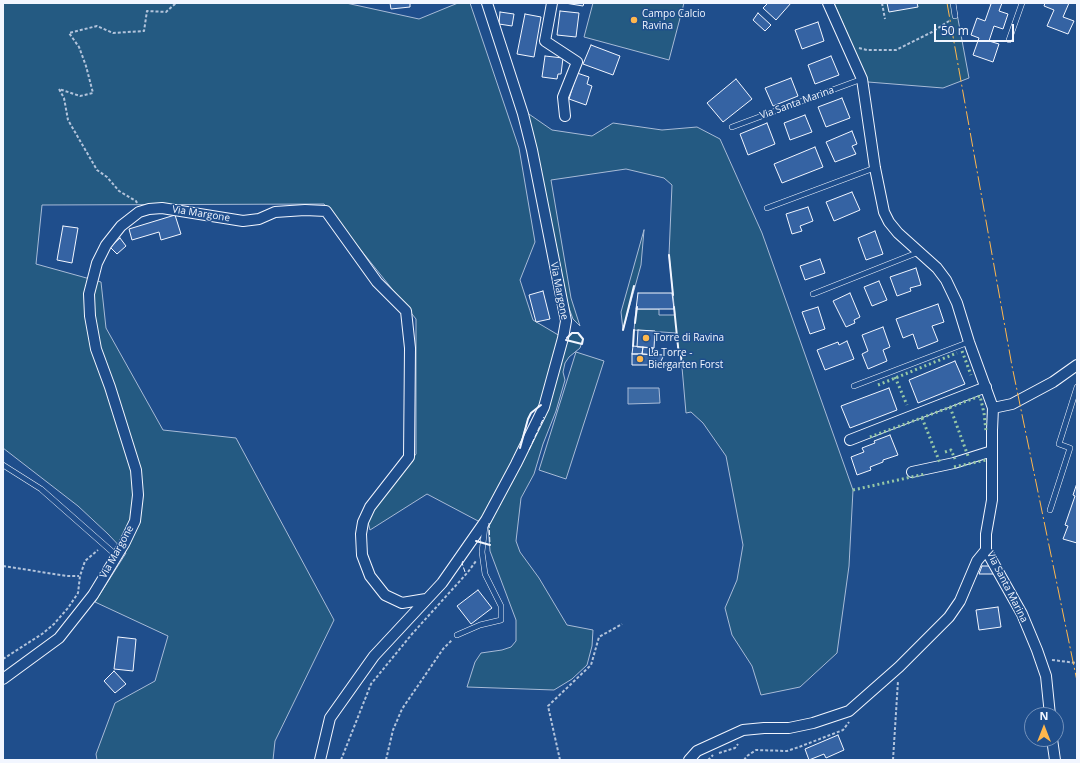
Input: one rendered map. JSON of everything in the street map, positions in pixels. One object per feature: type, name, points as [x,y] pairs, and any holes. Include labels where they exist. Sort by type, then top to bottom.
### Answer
[{"type":"street","name":"Via Margone","points":[[320,760],[330,718],[374,656],[442,583],[486,520],[516,464],[544,406],[563,338],[566,321],[532,150],[523,114],[487,3]]},
{"type":"street","points":[[552,3],[545,41],[577,62],[563,97],[565,116]]},
{"type":"street","name":"Via Santa Marina","points":[[828,3],[862,79],[875,168],[884,212],[889,222],[937,268],[946,280],[957,302],[969,342],[993,408],[992,500],[986,534],[986,550],[1022,614],[1046,676],[1049,707]]},
{"type":"street","name":"Via Margone","points":[[3,679],[59,638],[93,595],[117,556],[135,521],[138,494],[136,470],[110,387],[96,349],[90,316],[89,294],[97,263],[106,245],[121,226],[139,212],[149,209],[162,208],[243,221],[259,219],[275,212],[304,210],[326,211],[377,282],[406,311],[410,348],[409,457],[370,507],[363,522],[361,534],[362,555],[370,576],[385,595],[402,603],[426,599]]},
{"type":"street","points":[[993,408],[1012,404],[1053,382],[1077,365]]},
{"type":"street","points":[[850,440],[986,387]]},
{"type":"street","points":[[912,472],[992,451]]},
{"type":"street","points":[[689,760],[697,751],[743,730],[801,726],[849,711],[899,668],[949,617],[960,601],[977,561],[986,550]]},
{"type":"street","points":[[1053,747],[1055,760]]},
{"type":"lane","points":[[953,3],[955,16]]},
{"type":"lane","points":[[1009,40],[1022,3]]},
{"type":"lane","name":"Via Santa Marina","points":[[732,126],[862,79]]},
{"type":"lane","points":[[767,208],[875,168]]},
{"type":"lane","points":[[813,294],[919,252]]},
{"type":"lane","points":[[854,386],[969,342]]},
{"type":"lane","points":[[1050,510],[1070,448],[1059,444],[1077,386]]},
{"type":"lane","points":[[3,465],[41,489],[117,556]]},
{"type":"lane","points":[[457,635],[480,625],[501,620],[501,606],[485,574],[482,552],[486,520]]},
{"type":"path","points":[[139,212],[136,201],[119,191],[107,177],[97,170],[68,120],[64,98],[59,89],[80,96],[93,93],[79,47],[68,33],[96,26],[113,33],[144,31],[147,11],[166,12],[176,3]]},
{"type":"path","points":[[882,3],[885,19]]},
{"type":"path","points":[[857,47],[867,50],[896,50],[932,32],[955,16]]},
{"type":"path","points":[[3,659],[42,634],[64,613],[78,593],[80,576],[85,561],[104,546]]},
{"type":"path","points":[[341,760],[371,684],[412,634],[468,572],[482,552]]},
{"type":"path","points":[[3,566],[67,576],[80,576]]},
{"type":"path","points":[[560,760],[548,706],[591,665],[599,637],[622,624]]},
{"type":"path","points":[[386,760],[392,730],[402,709],[443,649],[457,635]]},
{"type":"path","points":[[1040,659],[1077,663]]},
{"type":"path","points":[[893,760],[899,668]]},
{"type":"path","points":[[744,760],[746,756],[756,750],[787,750],[799,748],[843,730],[855,714],[856,705]]},
{"type":"shaded area","points":[[3,3],[346,3],[419,19],[458,3],[470,3],[519,148],[535,242],[520,280],[533,320],[560,336],[541,405],[531,413],[518,453],[480,522],[427,494],[370,530],[368,522],[373,509],[416,454],[416,319],[324,204],[42,205],[36,264],[101,282],[106,328],[163,430],[236,438],[334,620],[275,741],[273,760],[97,760],[96,754],[115,703],[155,681],[168,636],[95,602],[126,553],[78,506],[3,448]]},
{"type":"shaded area","name":"Campo Calcio Ravina","points":[[593,3],[684,3],[669,60],[584,37]]},
{"type":"shaded area","points":[[834,3],[955,3],[969,78],[943,88],[868,82]]},
{"type":"shaded area","points":[[526,112],[552,130],[592,136],[613,123],[662,130],[697,127],[720,139],[762,233],[853,490],[849,566],[837,653],[800,687],[761,695],[752,666],[732,635],[725,608],[737,580],[743,545],[726,456],[703,423],[691,412],[686,413],[681,356],[679,356],[676,333],[634,330],[636,309],[659,309],[659,315],[675,315],[669,255],[672,185],[664,178],[626,169],[551,180],[571,298],[580,326],[573,319],[566,300]]},
{"type":"shaded area","points":[[644,230],[641,265],[623,330],[621,312]]},
{"type":"shaded area","points":[[572,333],[578,333],[583,339],[580,348],[569,357],[565,363],[563,372],[565,380],[556,411],[543,444],[534,474],[521,498],[516,541],[520,552],[539,578],[567,625],[593,630],[592,646],[587,665],[572,679],[554,690],[467,687],[475,662],[481,653],[511,647],[516,641],[516,620],[490,551],[488,526],[529,449],[545,415],[566,339]]},
{"type":"shaded area","points":[[576,352],[604,361],[566,479],[539,470]]},
{"type":"shaded area","points":[[628,388],[659,388],[660,403],[628,404]]},
{"type":"building","points":[[390,3],[410,3],[410,7],[391,9]]},
{"type":"building","points":[[565,3],[584,3],[583,6]]},
{"type":"building","points":[[768,3],[791,3],[776,20],[763,8]]},
{"type":"building","points":[[887,3],[917,3],[918,7],[889,12]]},
{"type":"building","points":[[987,3],[1002,3],[999,11],[1008,14],[1003,29],[994,26],[989,41],[999,44],[993,62],[973,55],[979,38],[971,35],[977,18],[985,21],[991,4]]},
{"type":"building","points":[[1045,3],[1069,3],[1063,17],[1074,21],[1068,34],[1047,26],[1054,10],[1044,6]]},
{"type":"building","points":[[560,11],[579,13],[576,37],[557,35]]},
{"type":"building","points":[[500,12],[514,14],[512,26],[499,24]]},
{"type":"building","points":[[758,13],[771,25],[765,31],[753,20]]},
{"type":"building","points":[[525,14],[541,17],[534,57],[517,54]]},
{"type":"building","points":[[818,22],[824,41],[802,49],[795,30]]},
{"type":"building","points":[[591,45],[620,56],[613,75],[583,64]]},
{"type":"building","points":[[545,56],[563,58],[561,74],[558,74],[557,79],[542,77]]},
{"type":"building","points":[[831,56],[839,75],[815,84],[808,65]]},
{"type":"building","points":[[577,73],[589,77],[587,84],[592,86],[586,105],[569,99]]},
{"type":"building","points":[[791,78],[798,96],[773,106],[765,88]]},
{"type":"building","points":[[736,79],[752,99],[723,122],[707,103]]},
{"type":"building","points":[[842,98],[850,118],[826,127],[818,107]]},
{"type":"building","points":[[805,115],[812,132],[790,140],[784,123]]},
{"type":"building","points":[[767,123],[775,144],[748,155],[740,134]]},
{"type":"building","points":[[852,131],[857,144],[852,146],[856,154],[835,162],[826,142]]},
{"type":"building","points":[[815,147],[823,167],[782,183],[774,164]]},
{"type":"building","points":[[852,192],[860,210],[834,221],[826,202]]},
{"type":"building","points":[[808,207],[813,221],[800,226],[802,231],[792,234],[786,214]]},
{"type":"building","points":[[175,215],[181,234],[161,240],[159,232],[132,240],[129,229]]},
{"type":"building","points":[[63,226],[78,228],[72,263],[57,260]]},
{"type":"building","points":[[875,231],[883,254],[866,260],[858,238]]},
{"type":"building","points":[[120,238],[126,246],[117,254],[110,247]]},
{"type":"building","points":[[820,259],[825,273],[805,280],[800,266]]},
{"type":"building","points":[[916,268],[921,285],[910,288],[911,291],[897,296],[890,277]]},
{"type":"building","points":[[879,281],[887,300],[872,306],[864,287]]},
{"type":"building","points":[[543,291],[550,319],[536,322],[529,295]]},
{"type":"building","points":[[638,293],[672,293],[674,309],[636,309]]},
{"type":"building","points":[[850,293],[860,317],[854,320],[855,323],[846,327],[833,301]]},
{"type":"building","points":[[938,304],[944,322],[932,326],[938,341],[918,349],[913,334],[903,338],[896,319]]},
{"type":"building","points":[[818,307],[825,329],[810,334],[802,312]]},
{"type":"building","points":[[883,327],[890,347],[883,350],[887,361],[868,369],[862,354],[868,351],[862,335]]},
{"type":"building","name":"Torre di Ravina","points":[[638,330],[655,331],[654,348],[637,347]]},
{"type":"building","points":[[847,341],[854,359],[825,370],[817,350],[838,342],[839,345]]},
{"type":"building","points":[[633,346],[643,347],[642,354],[632,354]]},
{"type":"building","points":[[643,347],[653,348],[652,355],[642,354]]},
{"type":"building","points":[[632,354],[664,355],[659,365],[632,365]]},
{"type":"building","points":[[955,361],[965,384],[918,403],[909,380]]},
{"type":"building","points":[[889,388],[897,410],[850,428],[841,406]]},
{"type":"building","points":[[890,435],[898,455],[883,460],[883,462],[870,467],[871,470],[857,475],[851,457],[864,452],[862,448],[875,443],[874,441]]},
{"type":"building","points":[[1077,483],[1077,543],[1063,539],[1068,526],[1065,525],[1075,496],[1073,495]]},
{"type":"building","points":[[982,566],[990,566],[994,574],[979,574]]},
{"type":"building","points":[[478,590],[492,608],[471,624],[457,606]]},
{"type":"building","points":[[998,607],[1001,627],[979,630],[976,610]]},
{"type":"building","points":[[118,637],[136,639],[133,671],[114,669]]},
{"type":"building","points":[[114,671],[126,684],[115,693],[104,681]]},
{"type":"building","points":[[838,735],[844,750],[826,758],[824,754],[809,760],[805,749]]},
{"type":"hedge","points":[[962,351],[971,375]]},
{"type":"hedge","points":[[878,385],[957,353]]},
{"type":"hedge","points":[[895,377],[907,405]]},
{"type":"hedge","points":[[870,437],[980,396],[986,431]]},
{"type":"hedge","points":[[950,407],[968,456]]},
{"type":"hedge","points":[[922,418],[940,463]]},
{"type":"hedge","points":[[945,452],[951,450],[955,459]]},
{"type":"hedge","points":[[954,467],[986,460]]},
{"type":"hedge","points":[[853,490],[925,474]]},
{"type":"fence","points":[[529,450],[544,417]]},
{"type":"fence","points":[[489,523],[490,545]]},
{"type":"fence","points":[[463,561],[462,563],[465,572]]},
{"type":"wall","points":[[669,255],[673,295]]},
{"type":"wall","points":[[623,330],[634,286]]},
{"type":"wall","points":[[635,323],[637,307]]},
{"type":"wall","points":[[657,365],[682,365],[681,356],[679,356],[674,307]]},
{"type":"wall","points":[[633,346],[634,330]]},
{"type":"wall","points":[[566,340],[582,344],[583,339],[578,333],[572,333],[567,338]]},
{"type":"wall","points":[[520,448],[528,419],[531,413],[541,405]]},
{"type":"wall","points":[[476,541],[490,545]]},
{"type":"power","points":[[947,3],[1012,366],[1077,681]]},
{"type":"place","name":"Campo Calcio Ravina","points":[[634,20]]},
{"type":"place","name":"Torre di Ravina","points":[[646,338]]},
{"type":"place","name":"La Torre - Biergarten Forst","points":[[640,359]]}]
